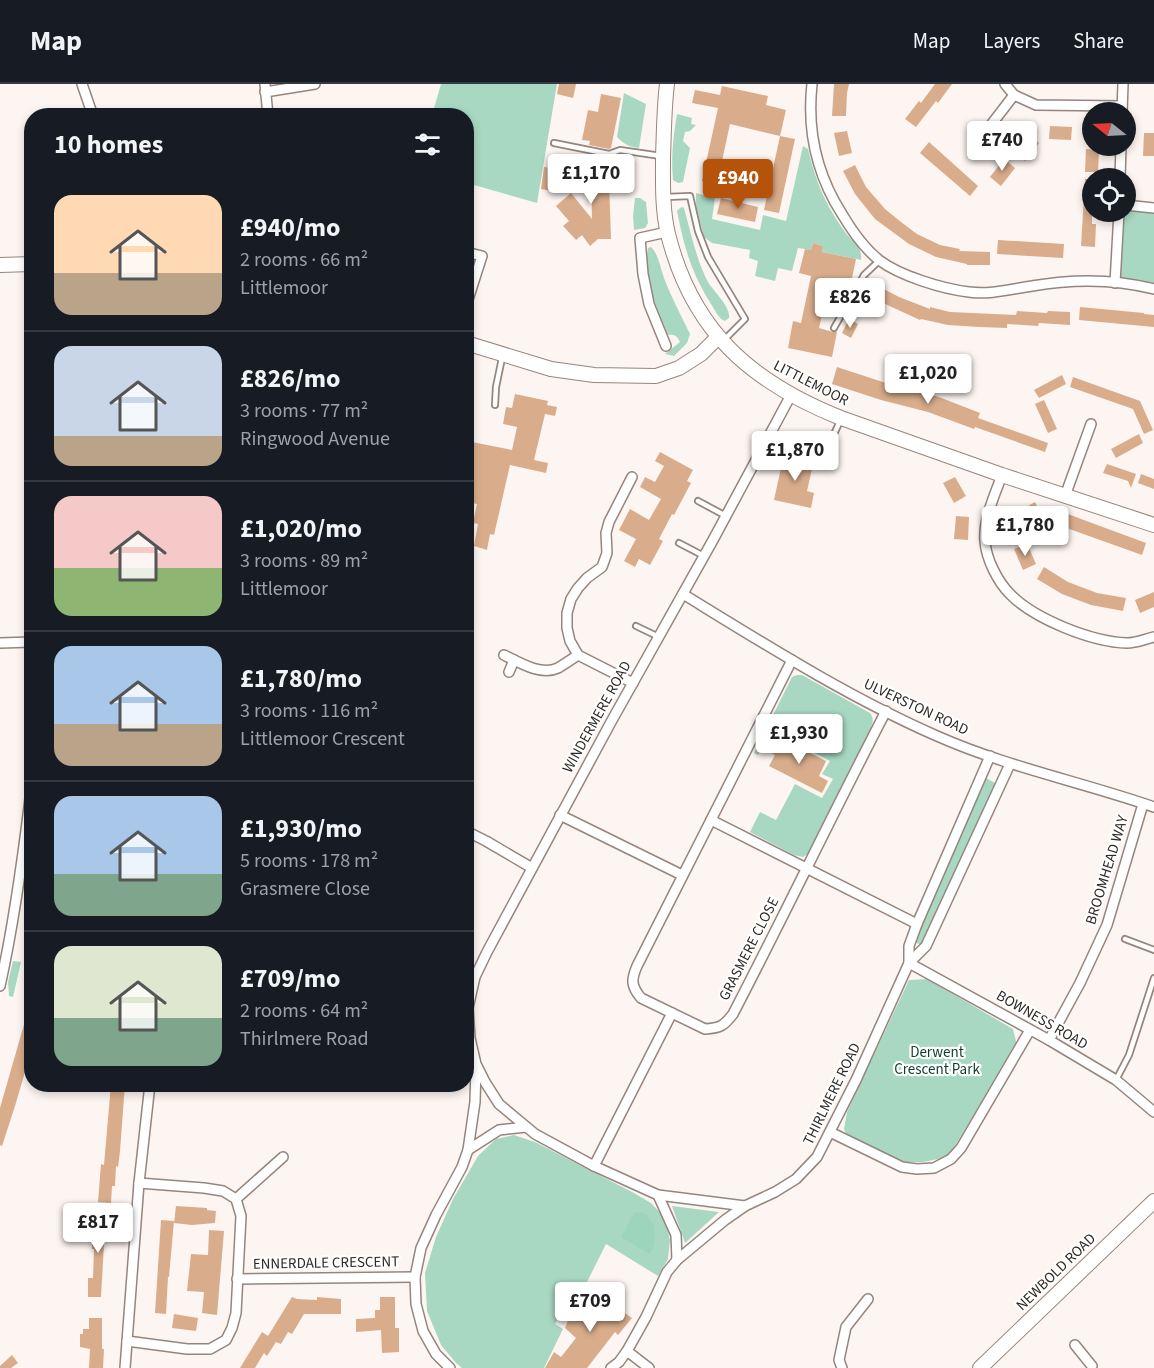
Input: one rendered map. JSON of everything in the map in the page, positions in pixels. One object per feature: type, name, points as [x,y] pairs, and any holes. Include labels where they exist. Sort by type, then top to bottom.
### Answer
[{"type":"main road","name":"LITTLEMOOR","points":[[668,84],[664,109],[663,156],[663,197],[667,232],[682,281],[702,317],[720,339],[761,376],[816,408],[1002,475],[1154,525]]},
{"type":"main road","points":[[0,265],[24,264]]},
{"type":"main road","points":[[474,345],[551,369],[594,375],[656,376],[680,368],[720,339]]},
{"type":"main road","name":"NEWBOLD ROAD","points":[[980,1368],[1154,1201]]},
{"type":"street","points":[[82,84],[90,108]]},
{"type":"street","points":[[267,108],[265,88],[315,84]]},
{"type":"street","points":[[812,84],[810,104],[815,154],[831,198],[853,232],[880,260],[914,279],[969,292],[1005,291],[1080,280],[1154,289]]},
{"type":"street","points":[[1005,84],[1014,95],[1036,105],[1082,107]]},
{"type":"street","points":[[1122,102],[1123,84]]},
{"type":"street","points":[[977,143],[1014,95]]},
{"type":"street","points":[[1136,206],[1154,208]]},
{"type":"street","points":[[1115,283],[1118,222]]},
{"type":"street","points":[[666,346],[649,304],[643,274],[640,238],[667,232]]},
{"type":"street","points":[[474,254],[482,256],[474,281]]},
{"type":"street","name":"WINDERMERE ROAD","points":[[474,981],[560,815],[791,395]]},
{"type":"street","points":[[1065,496],[1091,424]]},
{"type":"street","points":[[1002,475],[988,514],[985,541],[992,568],[1010,594],[1036,614],[1078,633],[1104,640],[1129,643],[1154,638]]},
{"type":"street","points":[[632,477],[609,522],[606,533],[608,553],[602,567],[587,578],[571,600],[567,613],[567,628],[570,640],[578,654],[633,683]]},
{"type":"street","name":"ULVERSTON ROAD","points":[[683,594],[831,683],[938,737],[1010,764],[1154,807]]},
{"type":"street","points":[[0,643],[24,642]]},
{"type":"street","points":[[504,655],[533,668],[545,670],[557,669],[578,654]]},
{"type":"street","points":[[508,672],[514,660]]},
{"type":"street","name":"GRASMERE CLOSE","points":[[792,660],[682,875],[633,977],[633,989],[641,998],[705,1029],[725,1024],[733,1014],[773,937],[886,711]]},
{"type":"street","name":"THIRLMERE ROAD","points":[[909,963],[909,946],[917,924],[990,756]]},
{"type":"street","name":"THIRLMERE ROAD","points":[[611,1368],[627,1351],[667,1272],[677,1260],[745,1206],[796,1179],[818,1157],[909,963],[926,946],[1010,764]]},
{"type":"street","name":"BROOMHEAD WAY","points":[[1049,1040],[1080,983],[1107,925],[1143,804]]},
{"type":"street","points":[[560,815],[682,875]]},
{"type":"street","points":[[711,820],[917,924]]},
{"type":"street","points":[[474,835],[532,868]]},
{"type":"street","points":[[0,986],[9,946],[24,843]]},
{"type":"street","name":"BOWNESS ROAD","points":[[909,963],[1049,1040],[1116,1080],[1154,1112]]},
{"type":"street","points":[[672,1013],[594,1166],[658,1195],[745,1206]]},
{"type":"street","points":[[830,1132],[902,1167],[934,1168],[951,1159],[961,1148],[1030,1030]]},
{"type":"street","name":"WINDERMERE ROAD","points":[[474,1055],[485,1082],[499,1104],[535,1134],[594,1166]]},
{"type":"street","name":"WINDERMERE ROAD","points":[[450,1368],[436,1354],[423,1331],[416,1304],[416,1277],[421,1248],[462,1167],[468,1150],[475,1102],[476,1064]]},
{"type":"street","points":[[125,1368],[139,1183],[149,1092]]},
{"type":"street","points":[[468,1150],[499,1130],[526,1127]]},
{"type":"street","points":[[139,1183],[204,1188],[223,1191],[236,1198],[283,1157]]},
{"type":"street","points":[[658,1195],[676,1235],[677,1260]]},
{"type":"street","name":"ENNERDALE CRESCENT","points":[[127,1341],[186,1349],[210,1349],[226,1340],[236,1313],[242,1216],[236,1198]]},
{"type":"street","name":"ENNERDALE CRESCENT","points":[[237,1279],[416,1277]]},
{"type":"street","points":[[842,1368],[839,1360],[846,1327],[868,1299]]},
{"type":"street","points":[[1075,1345],[1092,1367]]},
{"type":"street","points":[[627,1351],[650,1368]]},
{"type":"lane","points":[[554,143],[609,154],[620,150],[663,156]]},
{"type":"lane","points":[[663,197],[690,196],[698,231],[708,257],[745,319],[720,339]]},
{"type":"lane","points":[[834,328],[864,275],[880,260]]},
{"type":"lane","points":[[495,405],[496,387],[503,354]]},
{"type":"lane","points":[[828,447],[841,418]]},
{"type":"lane","points":[[698,501],[726,516]]},
{"type":"lane","points":[[679,543],[704,556]]},
{"type":"lane","points":[[636,626],[659,637]]},
{"type":"lane","points":[[1125,939],[1154,950]]},
{"type":"lane","points":[[1116,1080],[1129,1054],[1154,978]]},
{"type":"green space","points":[[441,84],[557,84],[537,203],[474,185],[474,108],[434,108]]},
{"type":"green space","points":[[624,93],[646,104],[639,148],[627,145],[617,137]]},
{"type":"green space","points":[[677,114],[692,118],[691,124],[696,125],[690,131],[685,132],[683,141],[690,148],[683,182],[678,183],[673,180],[672,164]]},
{"type":"green space","points":[[803,146],[808,149],[814,172],[832,212],[859,248],[861,260],[822,252],[823,246],[813,243],[811,250],[798,248],[792,271],[778,268],[775,281],[755,276],[758,261],[749,258],[750,250],[712,243],[704,237],[696,205],[696,193],[715,198],[712,219],[760,230],[763,215],[786,221]]},
{"type":"green space","points":[[635,198],[646,202],[648,223],[645,228],[634,230],[633,216]]},
{"type":"green space","points":[[1136,206],[1154,208],[1154,290],[1115,283],[1118,222],[1136,222]]},
{"type":"green space","points":[[682,207],[704,273],[729,314],[729,318],[725,321],[717,314],[704,293],[690,262],[677,211]]},
{"type":"green space","points":[[651,247],[658,257],[667,285],[690,334],[687,343],[674,356],[665,354],[680,342],[676,336],[668,335],[649,282],[647,259],[648,248]]},
{"type":"green space","points":[[802,675],[870,713],[873,720],[870,731],[809,853],[803,857],[794,855],[750,832],[760,812],[776,820],[795,784],[822,798],[833,779],[822,774],[830,761],[771,730],[758,755],[754,753],[792,677]]},
{"type":"green space","points":[[986,778],[995,783],[923,946],[915,942]]},
{"type":"green space","points":[[13,961],[21,962],[13,997],[9,996],[8,982]]},
{"type":"green space","name":"Derwent Crescent Park","points":[[927,979],[1013,1029],[1017,1045],[948,1157],[923,1162],[905,1162],[847,1136],[844,1129],[847,1112],[909,980]]},
{"type":"green space","points":[[514,1135],[535,1142],[651,1203],[665,1218],[670,1240],[668,1259],[658,1276],[606,1244],[584,1288],[576,1284],[555,1324],[563,1329],[544,1368],[462,1368],[441,1345],[427,1311],[425,1273],[436,1237],[453,1199],[478,1156],[496,1139]]},
{"type":"green space","points":[[672,1206],[719,1212],[685,1243]]},
{"type":"green space","points":[[634,1213],[646,1214],[654,1225],[654,1245],[649,1254],[621,1237]]},
{"type":"building","points":[[559,84],[576,84],[573,98],[557,94]]},
{"type":"building","points":[[834,84],[849,84],[846,116],[832,116]]},
{"type":"building","points":[[935,84],[952,84],[916,127],[905,119]]},
{"type":"building","points":[[722,86],[768,96],[766,105],[786,110],[780,136],[730,124],[717,184],[702,181],[718,108],[692,103],[695,90],[720,95]]},
{"type":"building","points":[[601,94],[621,98],[609,149],[589,145],[590,141],[582,140],[588,110],[598,112]]},
{"type":"building","points":[[1050,126],[1072,127],[1071,140],[1049,139]]},
{"type":"building","points":[[847,131],[852,153],[839,156],[834,133]]},
{"type":"building","points":[[1144,133],[1154,133],[1154,156],[1143,156]]},
{"type":"building","points":[[1029,135],[1039,143],[1025,161],[1015,153]]},
{"type":"building","points":[[780,136],[795,139],[779,213],[764,210]]},
{"type":"building","points":[[929,142],[978,186],[970,196],[920,153]]},
{"type":"building","points":[[587,154],[610,160],[606,182],[609,182],[611,239],[598,239],[590,246],[582,235],[576,240],[563,226],[569,221],[556,206],[571,193],[592,219],[591,177],[594,175],[584,174]]},
{"type":"building","points":[[1086,156],[1099,156],[1098,168],[1085,168]]},
{"type":"building","points":[[1004,159],[1015,168],[1001,186],[990,177]]},
{"type":"building","points":[[855,165],[866,187],[885,209],[917,234],[940,245],[960,249],[959,251],[990,252],[990,265],[967,265],[936,257],[909,244],[875,219],[855,194],[843,171]]},
{"type":"building","points":[[544,167],[551,168],[559,178],[557,192],[541,189]]},
{"type":"building","points":[[721,198],[758,207],[755,222],[717,214]]},
{"type":"building","points":[[1082,222],[1096,224],[1095,247],[1081,246]]},
{"type":"building","points":[[998,240],[1064,244],[1063,258],[997,254]]},
{"type":"building","points":[[813,243],[823,246],[822,252],[856,259],[851,283],[830,279],[819,328],[837,332],[832,357],[788,348],[793,321],[801,323],[811,276],[799,273],[805,249],[811,250]]},
{"type":"building","points":[[868,277],[877,282],[876,285],[899,297],[930,309],[930,307],[950,312],[1016,315],[1017,311],[1070,312],[1070,325],[1007,324],[1007,328],[948,325],[920,320],[860,294]]},
{"type":"building","points":[[1080,307],[1154,315],[1154,327],[1079,320]]},
{"type":"building","points":[[849,319],[858,324],[851,338],[842,333]]},
{"type":"building","points":[[837,367],[939,397],[980,413],[978,418],[1048,443],[1045,452],[975,427],[974,429],[928,412],[832,384]]},
{"type":"building","points":[[1062,375],[1066,384],[1039,398],[1034,390]]},
{"type":"building","points":[[1073,377],[1140,401],[1153,430],[1144,434],[1133,409],[1070,387]]},
{"type":"building","points":[[515,394],[548,401],[547,405],[557,407],[555,416],[545,414],[534,460],[548,463],[546,473],[510,465],[494,535],[490,534],[487,550],[474,546],[478,524],[474,523],[477,504],[474,503],[474,442],[512,450],[517,427],[503,424],[506,407],[512,408]]},
{"type":"building","points":[[1044,400],[1057,429],[1048,433],[1035,404]]},
{"type":"building","points":[[1139,434],[1143,443],[1116,458],[1111,449]]},
{"type":"building","points":[[660,452],[693,470],[687,481],[691,483],[659,539],[663,541],[650,565],[639,559],[635,567],[624,561],[636,539],[619,530],[630,509],[649,520],[661,499],[640,487],[645,477],[655,482],[664,466],[655,461]]},
{"type":"building","points":[[784,454],[814,460],[807,491],[814,493],[811,508],[774,500]]},
{"type":"building","points":[[1107,464],[1136,474],[1131,488],[1128,481],[1103,473]]},
{"type":"building","points":[[1141,474],[1154,479],[1154,489],[1138,483]]},
{"type":"building","points":[[955,477],[966,496],[954,503],[943,483]]},
{"type":"building","points":[[1035,502],[1041,514],[1021,525],[1015,513]]},
{"type":"building","points":[[1065,513],[1146,543],[1142,555],[1061,526]]},
{"type":"building","points":[[956,516],[969,517],[968,540],[954,539]]},
{"type":"building","points":[[1027,544],[1036,564],[1023,570],[1014,549]]},
{"type":"building","points":[[1044,567],[1068,582],[1097,593],[1126,598],[1123,611],[1091,605],[1062,594],[1037,579]]},
{"type":"building","points":[[1154,592],[1154,607],[1140,613],[1135,600]]},
{"type":"building","points":[[779,737],[826,761],[819,776],[828,781],[822,793],[769,766],[775,755],[771,753]]},
{"type":"building","points":[[24,1024],[24,1075],[2,1146],[0,1145],[0,1108]]},
{"type":"building","points":[[110,1092],[124,1092],[120,1151],[118,1167],[116,1166],[115,1186],[112,1186],[111,1203],[98,1202],[101,1164],[104,1165]]},
{"type":"building","points":[[176,1206],[207,1208],[207,1210],[216,1211],[215,1223],[192,1225],[174,1223]]},
{"type":"building","points":[[95,1209],[106,1210],[101,1297],[88,1297],[88,1278],[93,1278],[92,1239]]},
{"type":"building","points":[[161,1220],[174,1221],[166,1314],[155,1313]]},
{"type":"building","points":[[209,1230],[224,1231],[217,1315],[202,1313],[204,1292],[187,1291],[191,1254],[208,1255]]},
{"type":"building","points":[[608,1295],[623,1306],[620,1310],[632,1318],[618,1335],[615,1332],[587,1368],[545,1368],[554,1352],[561,1357],[576,1338],[565,1328],[569,1318],[564,1313],[572,1298],[593,1314]]},
{"type":"building","points":[[292,1297],[317,1300],[317,1297],[341,1299],[341,1314],[304,1314],[292,1334],[288,1332],[281,1344],[276,1342],[267,1356],[264,1353],[255,1368],[240,1368],[262,1332],[268,1336]]},
{"type":"building","points":[[380,1297],[395,1297],[395,1328],[399,1328],[399,1352],[382,1353],[381,1330],[356,1332],[356,1319],[375,1318],[375,1310],[380,1310]]},
{"type":"building","points":[[174,1314],[198,1318],[196,1331],[172,1328]]},
{"type":"building","points":[[89,1318],[102,1318],[103,1368],[89,1368],[90,1349],[80,1347],[80,1334],[83,1334],[83,1329],[89,1329]]},
{"type":"building","points":[[12,1355],[18,1363],[11,1368],[0,1368],[0,1366]]}]
